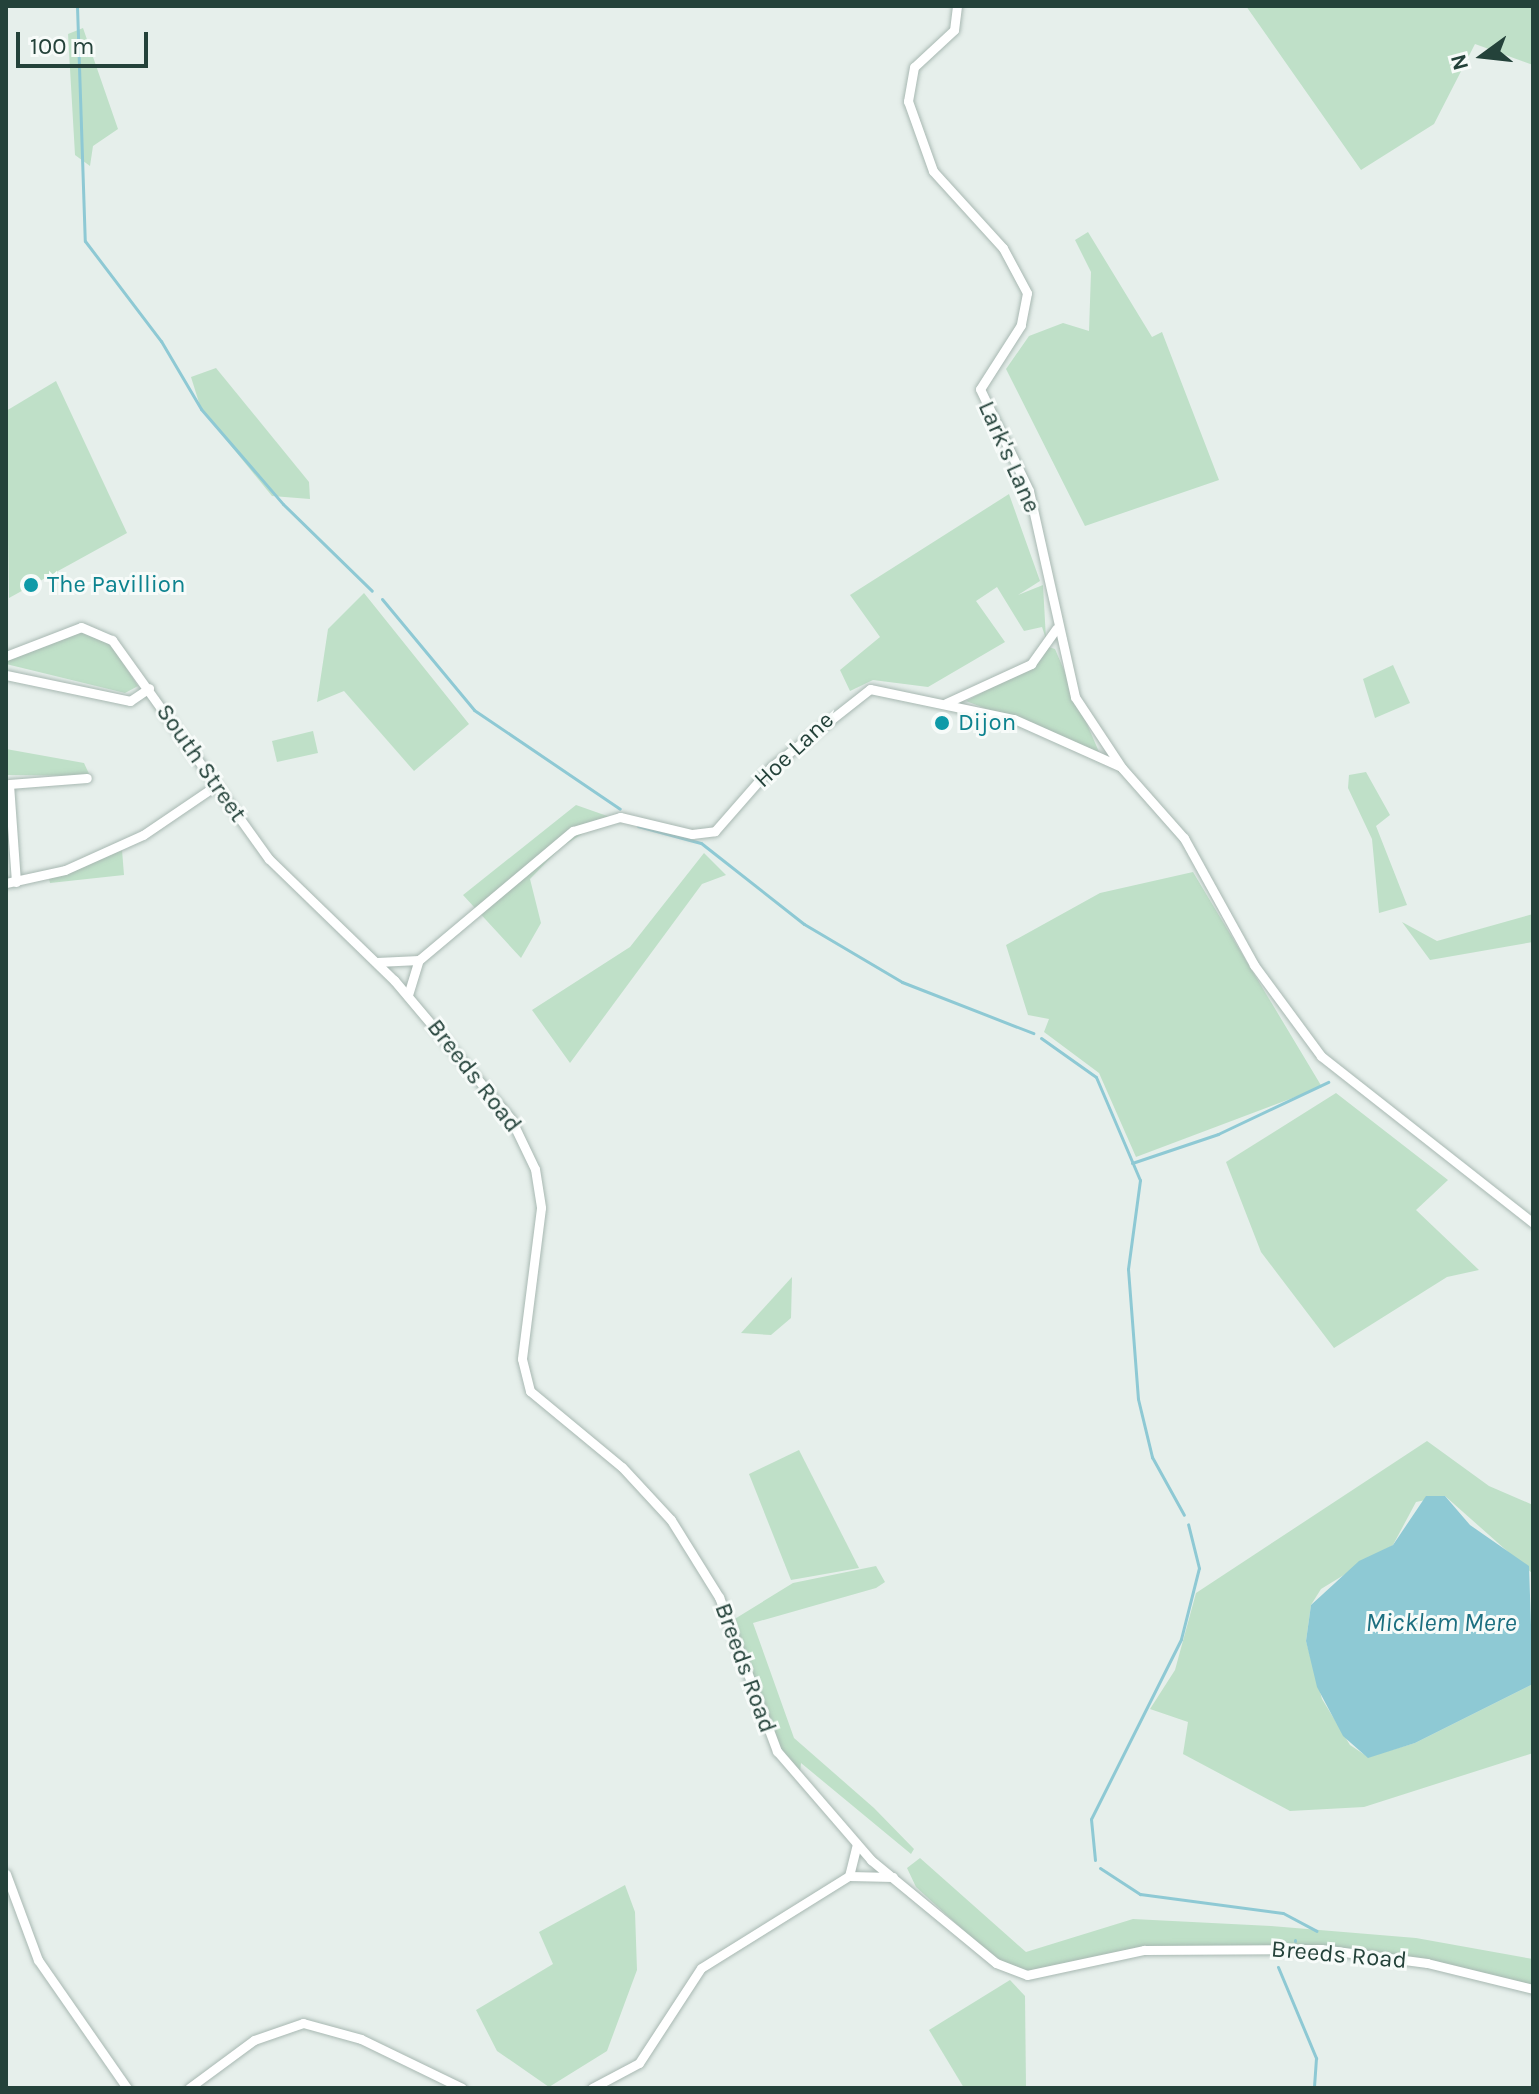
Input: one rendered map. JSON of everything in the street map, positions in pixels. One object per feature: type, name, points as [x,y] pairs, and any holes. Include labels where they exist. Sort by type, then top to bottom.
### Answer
[{"type":"street","name":"Lark's Lane","points":[[957,6],[954,30],[914,67],[908,101],[933,171],[1003,248],[1027,293],[1021,325],[980,389],[1029,491],[1056,629],[1084,716],[1122,768],[1184,838],[1254,965],[1321,1056],[1533,1223]]},
{"type":"street","name":"South Street","points":[[6,656],[92,629],[124,651],[215,786],[283,876],[377,962]]},
{"type":"street","points":[[946,703],[1031,664],[1056,629]]},
{"type":"street","points":[[6,675],[130,701],[149,688]]},
{"type":"street","name":"Hoe Lane","points":[[419,960],[596,819],[620,817],[705,834],[771,767],[862,693],[946,703],[1052,732],[1122,768]]},
{"type":"street","points":[[87,778],[9,784],[11,882],[65,870],[143,835],[215,786]]},
{"type":"street","points":[[377,962],[419,960],[408,995]]},
{"type":"street","name":"Breeds Road","points":[[377,962],[511,1119],[535,1169],[539,1250],[522,1359],[530,1391],[622,1467],[671,1520],[719,1597],[777,1751],[857,1845],[893,1877],[996,1963],[1027,1975],[1144,1950],[1321,1949],[1427,1963],[1533,1989]]},
{"type":"street","points":[[849,1876],[857,1845]]},
{"type":"street","points":[[6,1874],[38,1960],[127,2088]]},
{"type":"street","points":[[592,2088],[639,2063],[701,1968],[849,1876],[893,1877]]},
{"type":"street","points":[[189,2088],[254,2040],[303,2023],[361,2039],[462,2088]]},
{"type":"green space","points":[[1246,6],[1533,6],[1533,65],[1475,44],[1434,124],[1361,170]]},
{"type":"green space","points":[[83,28],[118,129],[93,146],[90,166],[75,155],[68,34]]},
{"type":"green space","points":[[1088,232],[1152,337],[1162,332],[1219,480],[1085,526],[1006,369],[1029,336],[1063,323],[1089,331],[1091,272],[1075,240]]},
{"type":"green space","points":[[216,368],[309,482],[310,499],[272,496],[201,409],[191,377]]},
{"type":"green space","points":[[56,381],[127,533],[9,598],[6,411]]},
{"type":"green space","points":[[1009,494],[1040,581],[1018,595],[1043,585],[1046,639],[1042,627],[1024,631],[997,587],[976,601],[1005,642],[928,687],[873,680],[850,691],[840,670],[880,637],[850,595]]},
{"type":"green space","points":[[364,593],[469,724],[414,771],[344,691],[317,702],[328,629]]},
{"type":"green space","points":[[77,631],[108,640],[138,686],[125,693],[6,664],[8,656]]},
{"type":"green space","points":[[1049,647],[1055,649],[1099,752],[966,701],[1033,666]]},
{"type":"green space","points":[[1393,665],[1410,703],[1375,718],[1363,679]]},
{"type":"green space","points":[[313,731],[318,753],[277,762],[272,741]]},
{"type":"green space","points":[[6,749],[84,763],[90,776],[6,775]]},
{"type":"green space","points":[[1366,772],[1390,815],[1376,826],[1407,905],[1379,913],[1372,839],[1348,788],[1349,775]]},
{"type":"green space","points":[[576,805],[610,817],[561,847],[530,879],[541,923],[521,958],[463,895]]},
{"type":"green space","points":[[122,850],[124,875],[50,883],[49,879]]},
{"type":"green space","points":[[704,853],[726,875],[702,884],[570,1063],[532,1010],[630,947]]},
{"type":"green space","points":[[1193,872],[1322,1087],[1136,1157],[1099,1073],[1044,1032],[1049,1019],[1028,1015],[1006,945],[1100,893]]},
{"type":"green space","points":[[1533,914],[1533,942],[1430,960],[1402,922],[1437,941]]},
{"type":"green space","points":[[1336,1093],[1448,1180],[1416,1210],[1479,1270],[1447,1277],[1334,1348],[1261,1252],[1226,1162]]},
{"type":"green space","points":[[792,1277],[791,1318],[771,1335],[741,1333]]},
{"type":"green space","points":[[1427,1441],[1489,1486],[1533,1505],[1533,1574],[1445,1496],[1416,1502],[1393,1545],[1321,1589],[1311,1605],[1306,1641],[1322,1699],[1350,1745],[1368,1757],[1415,1743],[1533,1684],[1533,1753],[1364,1807],[1290,1811],[1183,1754],[1188,1722],[1150,1709],[1175,1670],[1196,1593]]},
{"type":"green space","points":[[799,1450],[859,1568],[791,1580],[749,1474]]},
{"type":"green space","points":[[876,1566],[885,1582],[876,1588],[753,1623],[794,1738],[874,1808],[914,1849],[911,1854],[801,1763],[800,1773],[782,1757],[733,1620],[793,1583]]},
{"type":"green space","points":[[920,1858],[1026,1952],[1133,1919],[1271,1926],[1416,1938],[1533,1959],[1533,1987],[1414,1958],[1159,1946],[1031,1973],[996,1960],[916,1887],[907,1868]]},
{"type":"green space","points":[[625,1885],[635,1912],[637,1970],[607,2051],[549,2087],[497,2051],[476,2010],[553,1964],[539,1932]]},
{"type":"green space","points":[[1010,1980],[1025,1996],[1026,2088],[964,2088],[929,2030]]},
{"type":"water","name":"Micklem Mere","points":[[1426,1496],[1445,1496],[1470,1525],[1529,1566],[1533,1684],[1415,1743],[1368,1758],[1343,1736],[1317,1687],[1306,1641],[1311,1605],[1359,1561],[1393,1545]]},
{"type":"waterway","points":[[77,6],[85,241],[161,341],[201,409],[283,504],[372,591]]},
{"type":"waterway","points":[[382,599],[474,710],[620,809]]},
{"type":"waterway","points":[[638,826],[701,843],[804,924],[902,982],[1033,1033]]},
{"type":"waterway","points":[[1041,1038],[1096,1077],[1140,1180],[1128,1269],[1138,1399],[1152,1457],[1184,1515]]},
{"type":"waterway","points":[[1132,1163],[1218,1134],[1328,1082]]},
{"type":"waterway","points":[[1095,1860],[1091,1819],[1181,1639],[1199,1568],[1188,1524]]},
{"type":"waterway","points":[[1100,1868],[1140,1894],[1283,1913],[1317,1931]]},
{"type":"waterway","points":[[1278,1967],[1316,2058],[1314,2088]]},
{"type":"place","name":"The Pavillion","points":[[31,585]]},
{"type":"place","name":"Dijon","points":[[942,723]]}]
